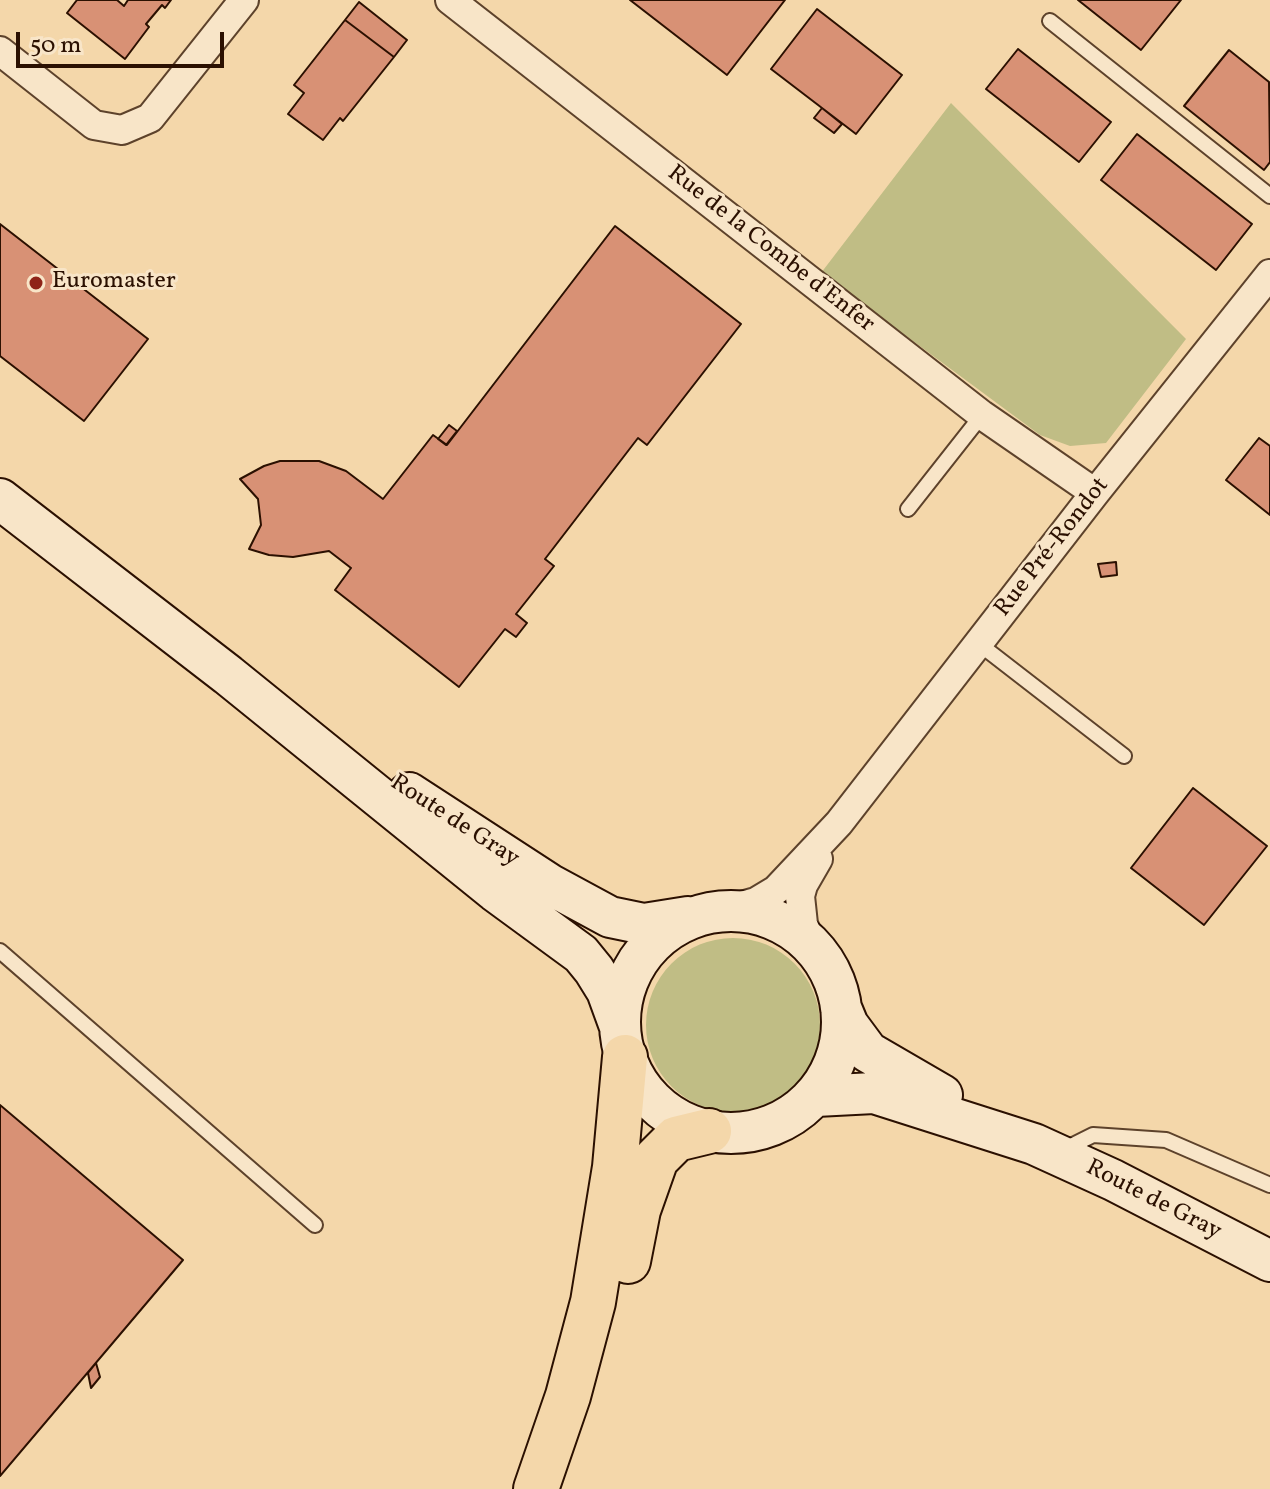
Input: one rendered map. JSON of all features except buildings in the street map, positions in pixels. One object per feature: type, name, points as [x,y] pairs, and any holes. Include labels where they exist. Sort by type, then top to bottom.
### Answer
[{"type":"highway","points":[[536,1489],[568,1396],[593,1302],[615,1167],[622,1041]]},
{"type":"highway","points":[[559,1489],[604,1360],[619,1307],[638,1210],[654,1163],[676,1139],[709,1131]]},
{"type":"main road","name":"Route de Gray","points":[[0,499],[228,675],[495,891],[581,954],[607,991],[622,1041]]},
{"type":"main road","name":"Route de Gray","points":[[228,675],[549,884],[594,909],[644,924],[713,912]]},
{"type":"main road","points":[[713,912],[767,915],[799,933],[812,946],[824,959],[839,993],[843,1029],[835,1065],[816,1096],[790,1118],[759,1131],[726,1135],[693,1128],[663,1111],[640,1087],[622,1041],[623,991],[637,960],[662,933],[713,912]]},
{"type":"main road","name":"Route de Gray","points":[[841,1008],[852,1033],[868,1052],[1046,1149],[1270,1261]]},
{"type":"main road","name":"Route de Gray","points":[[816,1096],[874,1093],[1046,1149]]},
{"type":"street","points":[[0,51],[94,125],[122,130],[150,118],[244,0]]},
{"type":"street","name":"Rue de la Combe d'Enfer","points":[[450,0],[982,415],[1095,493]]},
{"type":"street","name":"Rue Pré-Rondot","points":[[713,912],[756,902],[776,890],[839,823],[1095,493],[1270,274]]},
{"type":"street","name":"Rue Pré-Rondot","points":[[812,946],[803,924],[800,896],[803,885],[839,823]]},
{"type":"lane","points":[[1050,21],[1270,196]]},
{"type":"lane","points":[[908,509],[982,415]]},
{"type":"lane","points":[[978,643],[1124,756]]},
{"type":"lane","points":[[0,951],[315,1225]]},
{"type":"lane","points":[[1046,1149],[1093,1135],[1166,1140],[1270,1185]]},
{"type":"shaded area","points":[[951,103],[1186,339],[1106,443],[1070,446],[1040,435],[821,273]]},
{"type":"shaded area","points":[[733,938],[766,944],[795,963],[814,992],[820,1025],[814,1058],[795,1087],[766,1106],[733,1112],[700,1106],[671,1087],[652,1058],[646,1025],[652,992],[671,963],[700,944]]},
{"type":"place","name":"Euromaster","points":[[36,283]]}]
